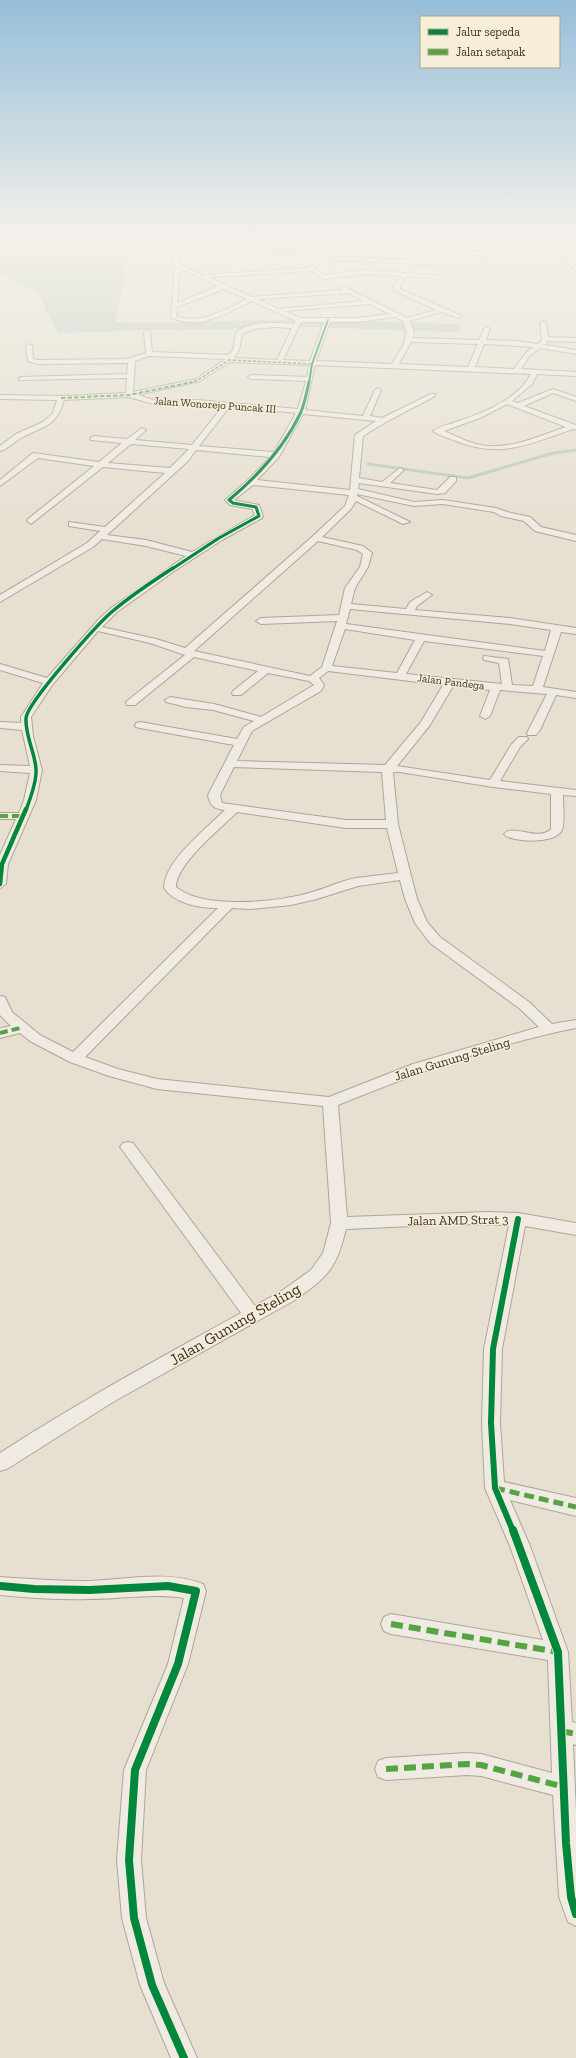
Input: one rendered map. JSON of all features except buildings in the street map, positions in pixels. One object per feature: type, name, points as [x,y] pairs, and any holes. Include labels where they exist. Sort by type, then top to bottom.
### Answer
[{"type":"street","points":[[147,335],[149,354]]},
{"type":"street","points":[[0,397],[61,398],[130,396],[177,386],[198,380],[230,359],[236,350],[239,335]]},
{"type":"street","points":[[279,362],[292,335]]},
{"type":"street","points":[[0,884],[1,868],[30,800],[36,770],[26,718],[49,682],[96,628],[114,610],[219,538],[259,516],[256,507],[233,503],[229,500],[251,482],[276,455],[301,411],[310,379],[312,364],[322,335]]},
{"type":"street","points":[[394,367],[410,340],[411,335]]},
{"type":"street","points":[[471,368],[484,335]]},
{"type":"street","points":[[545,335],[546,339]]},
{"type":"street","points":[[517,370],[527,355],[546,339],[576,340]]},
{"type":"street","points":[[410,340],[481,341],[539,346],[576,352]]},
{"type":"street","points":[[29,346],[30,360],[38,362],[132,359],[149,354],[312,364],[471,368],[576,374]]},
{"type":"street","points":[[130,396],[132,359]]},
{"type":"street","points":[[534,372],[533,379],[521,392],[508,402],[470,419],[437,431],[463,442],[493,448],[518,444],[575,427]]},
{"type":"street","points":[[570,379],[576,374]]},
{"type":"street","points":[[21,379],[131,376]]},
{"type":"street","points":[[251,377],[310,379]]},
{"type":"street","points":[[558,389],[564,384]]},
{"type":"street","points":[[366,417],[378,390]]},
{"type":"street","points":[[518,406],[553,391],[576,399]]},
{"type":"street","points":[[130,703],[190,653],[348,507],[353,494],[359,435],[383,420],[433,395]]},
{"type":"street","name":"Jalan Wonorejo Puncak III","points":[[130,396],[157,402],[228,404],[366,417],[383,420]]},
{"type":"street","points":[[0,449],[19,436],[46,424],[56,414],[61,398]]},
{"type":"street","points":[[508,402],[575,427]]},
{"type":"street","points":[[0,599],[90,545],[172,471],[196,447],[228,404]]},
{"type":"street","points":[[31,521],[102,465],[142,430]]},
{"type":"street","points":[[94,438],[276,455]]},
{"type":"street","points":[[2,481],[36,455],[102,465],[172,471]]},
{"type":"street","points":[[383,485],[400,470]]},
{"type":"street","points":[[355,480],[437,492],[442,490],[453,479]]},
{"type":"street","points":[[251,482],[353,494],[414,504],[443,502],[496,510],[504,514],[528,519],[538,529],[576,538]]},
{"type":"street","points":[[353,494],[406,522]]},
{"type":"street","points":[[72,524],[106,530]]},
{"type":"street","points":[[99,536],[146,543],[194,555]]},
{"type":"street","points":[[312,679],[326,668],[342,622],[350,588],[364,567],[368,553],[360,548],[316,538]]},
{"type":"street","points":[[409,612],[413,604],[427,596]]},
{"type":"street","points":[[345,606],[510,621],[576,631]]},
{"type":"street","points":[[261,621],[342,622],[421,638],[548,654]]},
{"type":"street","points":[[96,628],[153,641],[190,653],[317,681],[319,685],[317,689],[248,729],[214,796],[214,800],[219,806],[346,824],[392,824]]},
{"type":"street","points":[[537,689],[557,628]]},
{"type":"street","points":[[401,675],[421,638]]},
{"type":"street","points":[[488,658],[504,661],[507,688]]},
{"type":"street","points":[[0,667],[49,682]]},
{"type":"street","name":"Jalan Pandega","points":[[326,668],[401,675],[496,687],[537,689],[576,696]]},
{"type":"street","points":[[237,692],[266,669]]},
{"type":"street","points":[[449,682],[426,723],[388,769],[387,780],[392,824],[404,876],[411,899],[421,923],[435,940],[451,954],[524,1005],[550,1029]]},
{"type":"street","points":[[485,716],[496,687]]},
{"type":"street","points":[[493,784],[516,745],[535,730],[554,691]]},
{"type":"street","points":[[170,700],[186,704],[214,707],[264,720]]},
{"type":"street","points":[[0,725],[27,727]]},
{"type":"street","points":[[140,725],[240,743]]},
{"type":"street","points":[[230,764],[308,765],[400,769],[493,784],[576,792]]},
{"type":"street","points":[[0,768],[36,770]]},
{"type":"street","points":[[510,834],[542,837],[554,834],[557,829],[557,791]]},
{"type":"street","points":[[234,808],[178,864],[170,879],[170,888],[179,896],[206,904],[228,906],[291,901],[313,896],[356,882],[404,876]]},
{"type":"street","points":[[0,816],[23,816]]},
{"type":"street","points":[[75,1059],[228,906]]},
{"type":"street","name":"Jalan Gunung Steling","points":[[0,1000],[6,1014],[20,1028],[35,1038],[75,1059],[114,1073],[157,1084],[209,1088],[330,1102],[418,1067],[550,1029],[576,1024]]},
{"type":"street","points":[[0,1033],[20,1028]]},
{"type":"street","name":"Jalan Gunung Steling","points":[[0,1463],[37,1437],[91,1405],[289,1295],[317,1274],[331,1255],[339,1223],[330,1102]]},
{"type":"street","points":[[128,1147],[253,1316]]},
{"type":"street","points":[[518,1219],[493,1349],[491,1423],[494,1488],[520,1546],[558,1652],[569,1732],[564,1787],[571,1844],[571,1897],[576,1914]]},
{"type":"street","name":"Jalan AMD Strat 3","points":[[339,1223],[518,1219],[576,1229]]},
{"type":"street","points":[[494,1488],[576,1507]]},
{"type":"street","points":[[0,1586],[34,1589],[89,1590],[168,1586],[196,1591],[178,1664],[135,1770],[129,1860],[134,1918],[152,1985],[184,2058]]},
{"type":"street","points":[[391,1624],[558,1652]]},
{"type":"street","points":[[386,1769],[467,1764],[564,1787]]},
{"type":"waterway","points":[[368,464],[468,478],[553,453],[576,450]]},
{"type":"marked path","points":[[61,398],[129,395],[177,386],[198,380],[229,360],[312,364],[312,368]]},
{"type":"marked path","points":[[0,816],[23,816]]},
{"type":"marked path","points":[[0,1033],[20,1028]]},
{"type":"marked path","points":[[495,1488],[576,1507]]},
{"type":"marked path","points":[[391,1624],[558,1652]]},
{"type":"marked path","points":[[561,1731],[576,1734]]},
{"type":"marked path","points":[[386,1769],[467,1764],[481,1765],[564,1787]]},
{"type":"cycle path","points":[[0,884],[2,864],[30,800],[36,770],[28,736],[26,717],[49,682],[102,621],[114,610],[170,570],[219,538],[259,516],[256,507],[233,503],[229,500],[251,482],[276,455],[301,411],[310,379],[312,364],[323,335]]},
{"type":"cycle path","points":[[518,1219],[493,1349],[491,1423],[495,1488],[520,1546],[558,1652],[566,1843],[571,1897],[576,1914]]},
{"type":"cycle path","points":[[0,1586],[34,1589],[89,1590],[168,1586],[196,1591],[178,1664],[135,1770],[129,1860],[134,1918],[152,1985],[184,2058]]}]
